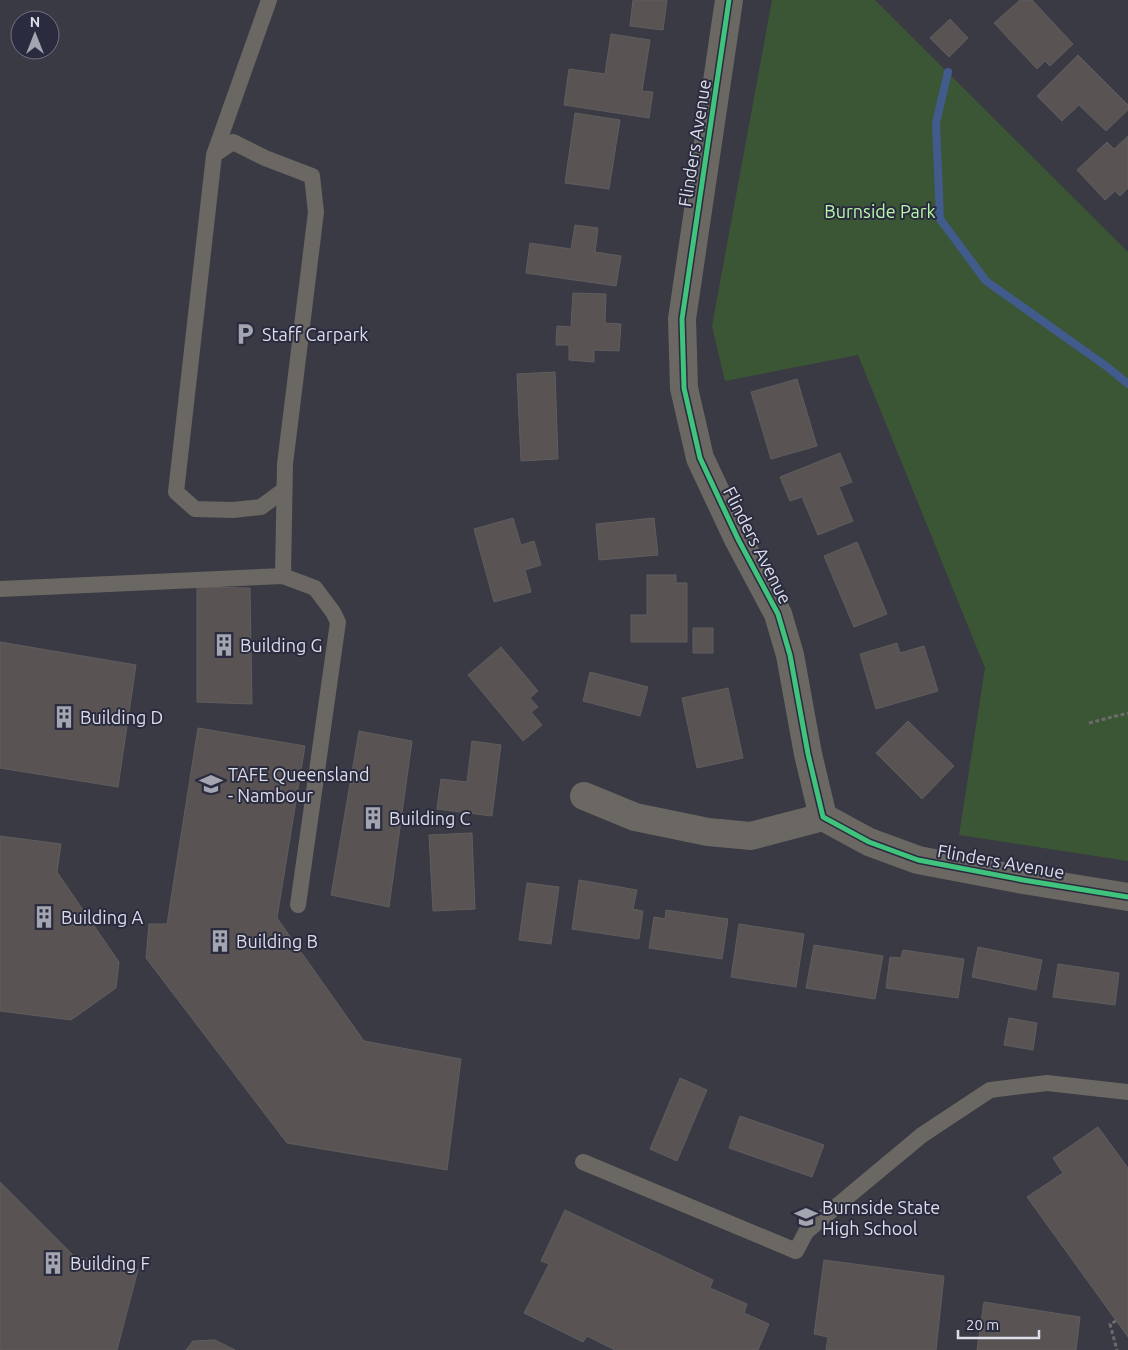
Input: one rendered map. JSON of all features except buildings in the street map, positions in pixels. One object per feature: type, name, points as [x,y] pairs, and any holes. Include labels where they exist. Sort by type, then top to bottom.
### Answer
[{"type":"street","name":"Flinders Avenue","points":[[729,0],[682,319],[684,388],[700,458],[738,539],[778,614],[790,655],[808,754],[823,817],[869,842],[918,860],[1128,897]]},
{"type":"street","points":[[584,796],[635,817],[708,832],[751,836],[823,817]]},
{"type":"lane","points":[[269,0],[214,155],[176,492],[195,509],[232,510],[262,507],[284,490]]},
{"type":"lane","points":[[214,155],[233,142],[265,158],[312,176],[316,212],[285,464],[283,576]]},
{"type":"lane","points":[[0,589],[283,576],[315,588],[338,622],[298,905]]},
{"type":"lane","points":[[584,1162],[796,1251],[806,1232],[864,1183],[922,1135],[990,1090],[1047,1083],[1128,1092]]},
{"type":"path","points":[[1089,723],[1128,713]]},
{"type":"path","points":[[1116,1321],[1110,1324],[1117,1350]]},
{"type":"green space","name":"Burnside Park","points":[[772,0],[875,0],[1128,252],[1128,861],[959,835],[985,668],[858,355],[725,381],[712,326]]},
{"type":"waterway","points":[[948,72],[936,123],[940,219],[986,281],[1106,366],[1128,384]]},
{"type":"cycle path","points":[[729,0],[682,319],[684,388],[700,458],[738,539],[778,614],[790,655],[808,754],[823,817],[869,842],[918,860],[1128,897]]},
{"type":"place","name":"Staff Carpark","points":[[245,334]]},
{"type":"place","name":"Building G","points":[[224,645]]},
{"type":"place","name":"Building D","points":[[64,717]]},
{"type":"place","name":"TAFE Queensland - Nambour","points":[[211,784]]},
{"type":"place","name":"Building C","points":[[373,818]]},
{"type":"place","name":"Building A","points":[[44,917]]},
{"type":"place","name":"Building B","points":[[220,941]]},
{"type":"place","name":"Burnside State High School","points":[[806,1217]]},
{"type":"place","name":"Building F","points":[[53,1263]]}]
